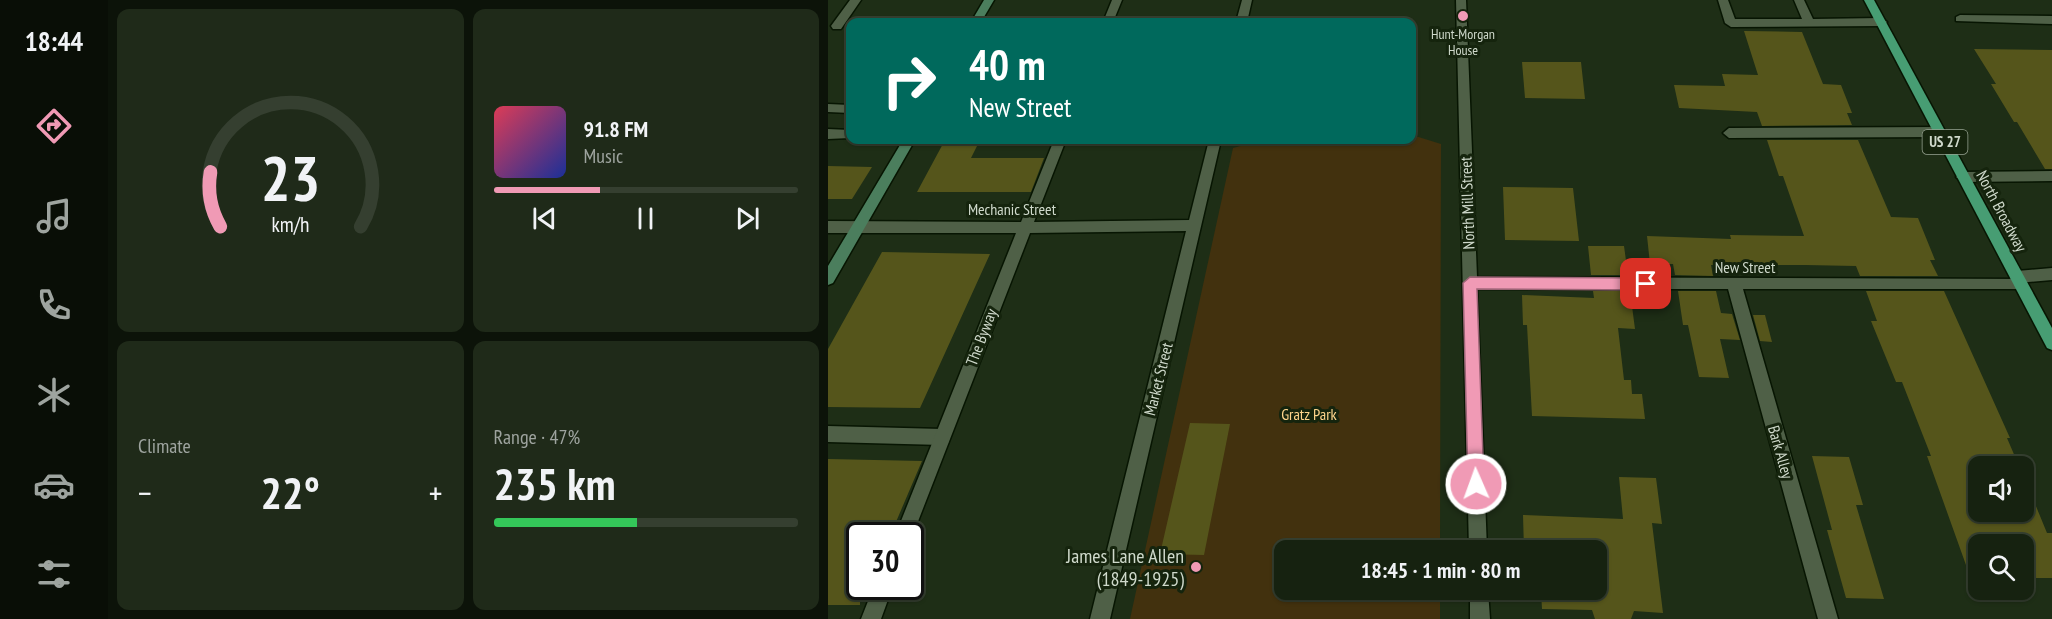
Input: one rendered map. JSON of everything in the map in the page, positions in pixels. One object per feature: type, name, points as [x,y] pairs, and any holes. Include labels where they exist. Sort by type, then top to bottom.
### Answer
[{"type":"main road","points":[[978,18],[989,0]]},
{"type":"main road","name":"North Broadway","points":[[1869,0],[2052,343]]},
{"type":"main road","points":[[828,279],[907,144]]},
{"type":"street","points":[[832,26],[856,0]]},
{"type":"street","points":[[1110,18],[1117,0]]},
{"type":"street","points":[[1243,18],[1247,0]]},
{"type":"street","name":"North Mill Street","points":[[1461,0],[1478,540]]},
{"type":"street","points":[[1724,0],[1731,23],[1881,22]]},
{"type":"street","points":[[1799,0],[1809,23]]},
{"type":"street","points":[[1960,19],[2052,20]]},
{"type":"street","points":[[828,108],[846,108]]},
{"type":"street","points":[[1729,133],[1940,132]]},
{"type":"street","points":[[828,134],[846,134]]},
{"type":"street","name":"The Byway","points":[[909,522],[1058,144]]},
{"type":"street","name":"Market Street","points":[[1100,619],[1214,144]]},
{"type":"street","points":[[1963,177],[2052,176]]},
{"type":"street","name":"Mechanic Street","points":[[828,227],[1024,228],[1196,225]]},
{"type":"street","name":"New Street","points":[[1470,283],[1734,285],[2019,280],[2052,274]]},
{"type":"street","name":"Bark Alley","points":[[1734,285],[1828,619]]},
{"type":"street","points":[[828,434],[942,437]]},
{"type":"street","points":[[871,619],[878,600]]},
{"type":"street","points":[[1479,600],[1480,619]]},
{"type":"green space","name":"Gratz Park","points":[[1416,136],[1441,144],[1440,540],[1274,540],[1274,600],[1440,600],[1440,619],[1130,619],[1233,148],[1248,144],[1416,144]]},
{"type":"building","points":[[1744,31],[1802,32],[1823,84],[1841,85],[1852,113],[1847,113],[1852,125],[1762,126],[1757,112],[1679,108],[1674,85],[1725,86],[1722,74],[1758,75]]},
{"type":"building","points":[[1974,49],[2052,50],[2052,169],[2045,169],[2017,122],[2014,122],[1991,84],[1996,84]]},
{"type":"building","points":[[1522,62],[1581,62],[1585,99],[1525,98]]},
{"type":"building","points":[[1767,140],[1858,140],[1891,217],[1918,218],[1935,260],[1930,260],[1938,276],[1860,276],[1856,266],[1805,265],[1711,265],[1713,276],[1675,275],[1673,264],[1650,264],[1647,236],[1731,239],[1730,235],[1804,236],[1783,176],[1779,176]]},
{"type":"building","points":[[943,144],[978,144],[971,158],[1044,158],[1031,192],[917,192]]},
{"type":"building","points":[[828,166],[872,167],[852,199],[828,199]]},
{"type":"building","points":[[1503,187],[1573,188],[1579,241],[1505,240]]},
{"type":"building","points":[[1588,246],[1624,246],[1628,275],[1591,275]]},
{"type":"building","points":[[882,252],[990,254],[920,408],[828,407],[828,349]]},
{"type":"building","points":[[1593,291],[1630,291],[1635,329],[1618,328],[1624,380],[1631,380],[1632,394],[1642,394],[1645,419],[1532,416],[1527,325],[1523,325],[1522,295],[1594,298]]},
{"type":"building","points":[[1678,291],[1716,291],[1721,313],[1732,314],[1740,340],[1720,339],[1729,378],[1699,377],[1688,325],[1683,325]]},
{"type":"building","points":[[1866,291],[1944,291],[2010,438],[2007,438],[2015,456],[1968,456],[1968,522],[2034,522],[2034,501],[2047,533],[2052,533],[2052,578],[2034,578],[2034,534],[1968,534],[1968,571],[1927,456],[1931,456],[1902,382],[1896,382],[1871,321],[1877,321]]},
{"type":"building","points":[[1753,315],[1765,315],[1772,342],[1760,341]]},
{"type":"building","points":[[1190,423],[1230,424],[1204,555],[1160,554]]},
{"type":"building","points":[[1812,456],[1849,457],[1863,505],[1856,505],[1884,599],[1846,598],[1827,530],[1832,530]]},
{"type":"building","points":[[828,459],[922,461],[896,522],[846,522],[846,600],[860,600],[860,605],[828,605]]},
{"type":"building","points":[[1619,477],[1656,478],[1662,524],[1652,523],[1663,613],[1634,611],[1631,619],[1595,619],[1592,610],[1542,609],[1541,600],[1607,600],[1607,540],[1524,540],[1523,515],[1623,519]]},
{"type":"place","name":"Hunt-Morgan House","points":[[1463,16]]},
{"type":"place","name":"James Lane Allen (1849-1925)","points":[[1196,567]]},
{"type":"route","points":[[1476,484],[1470,283],[1646,284]]}]
